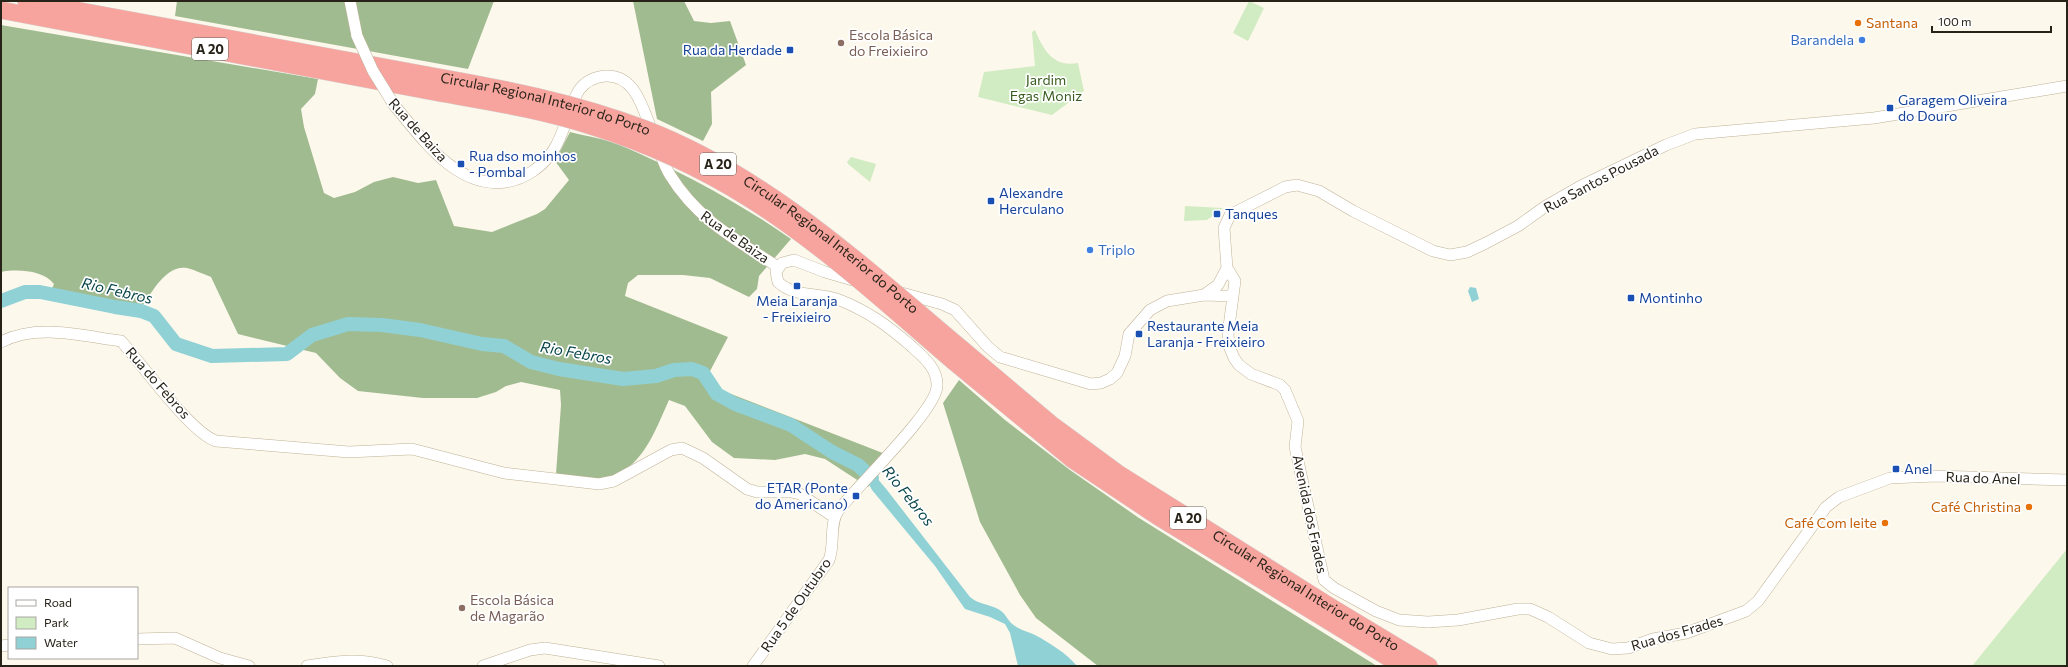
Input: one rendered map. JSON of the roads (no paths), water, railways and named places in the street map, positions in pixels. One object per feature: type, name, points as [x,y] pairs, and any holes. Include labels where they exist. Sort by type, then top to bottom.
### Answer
[{"type":"highway","name":"Circular Regional Interior do Porto","points":[[26,1],[302,52],[428,83]]},
{"type":"highway","name":"Circular Regional Interior do Porto","points":[[1,10],[314,69],[524,93],[580,107],[645,129],[694,152],[747,180],[784,204],[842,248],[1073,460],[1157,516],[1402,666]]},
{"type":"highway","name":"Circular Regional Interior do Porto","points":[[958,355],[1119,474],[1331,607],[1429,666]]},
{"type":"street","name":"Rua de Baiza","points":[[350,1],[357,36],[373,71],[394,104],[422,138],[454,169],[476,179],[499,183],[515,180],[539,167],[558,142],[577,94],[588,81],[602,76],[619,78],[626,81],[634,89],[669,174],[694,207],[709,221],[778,267]]},
{"type":"street","name":"Rua Santos Pousada","points":[[1227,268],[1224,228],[1230,215],[1285,187],[1297,185],[1306,186],[1328,195],[1353,211],[1434,251],[1450,255],[1467,252],[1486,243],[1518,226],[1546,206],[1581,186],[1666,145],[1695,134],[1874,118],[2067,86]]},
{"type":"street","points":[[834,517],[929,406],[937,392],[938,385],[934,372],[926,360],[878,319],[837,299],[789,290],[783,287],[776,277],[778,267],[788,260],[794,260],[833,275],[942,304],[955,310],[988,347],[1000,356],[1091,384],[1101,383],[1110,379],[1117,373],[1123,360],[1129,334],[1150,310],[1167,301],[1204,295],[1233,296]]},
{"type":"street","points":[[1204,295],[1218,285],[1227,268]]},
{"type":"street","name":"Avenida dos Frades","points":[[1227,268],[1234,281],[1228,334],[1229,346],[1234,358],[1239,365],[1251,374],[1280,385],[1285,390],[1298,422],[1295,447],[1324,580]]},
{"type":"street","name":"Rua do Febros","points":[[1,342],[26,332],[50,332],[121,341],[153,380],[207,438],[216,441],[349,452],[412,449],[504,473],[599,484],[614,481],[671,450],[682,448],[703,458],[747,489],[756,492],[791,492],[800,494],[834,517]]},
{"type":"street","name":"Rua do Anel","points":[[1876,483],[1890,478],[1936,476],[2067,480]]},
{"type":"street","name":"Rua dos Frades","points":[[1324,580],[1334,588],[1376,611],[1399,620],[1428,622],[1458,620],[1518,609],[1530,609],[1548,617],[1589,643],[1605,648],[1628,648],[1653,639],[1686,633],[1746,611],[1758,601],[1826,507],[1839,498],[1859,492],[1876,483]]},
{"type":"street","name":"Rua 5 de Outubro","points":[[753,666],[829,560],[833,548],[834,517]]},
{"type":"street","points":[[138,639],[176,638],[220,658],[250,666]]},
{"type":"street","points":[[483,666],[530,650],[545,648],[659,666]]},
{"type":"street","points":[[307,666],[351,660],[367,661],[387,666]]},
{"type":"water","points":[[1470,287],[1476,288],[1479,299],[1472,302],[1468,291]]},
{"type":"water","points":[[858,465],[861,465],[877,478],[970,597],[1001,611],[1013,624],[1052,645],[1077,666],[1018,666],[1010,633],[1005,624],[990,617],[965,609],[935,566],[872,490]]},
{"type":"waterway","name":"Rio Febros","points":[[1,301],[25,292],[40,292],[141,311],[154,316],[176,344],[212,356],[287,354],[312,335],[348,324],[382,325],[420,330],[482,344],[504,346],[531,362],[559,369],[623,379],[656,376],[674,370],[692,369],[703,373],[717,394],[735,404],[791,425],[832,452],[858,465],[872,478]]},
{"type":"place","name":"Santana","points":[[1858,23]]},
{"type":"place","name":"Barandela","points":[[1862,40]]},
{"type":"place","name":"Escola Básica do Freixieiro","points":[[841,43]]},
{"type":"place","name":"Rua da Herdade","points":[[790,50]]},
{"type":"place","name":"Garagem Oliveira do Douro","points":[[1890,108]]},
{"type":"place","name":"Rua dso moinhos - Pombal","points":[[461,164]]},
{"type":"place","name":"Alexandre Herculano","points":[[991,201]]},
{"type":"place","name":"Tanques","points":[[1217,214]]},
{"type":"place","name":"Triplo","points":[[1090,250]]},
{"type":"place","name":"Meia Laranja - Freixieiro","points":[[797,286]]},
{"type":"place","name":"Montinho","points":[[1631,298]]},
{"type":"place","name":"Restaurante Meia Laranja - Freixieiro","points":[[1139,334]]},
{"type":"place","name":"Anel","points":[[1896,469]]},
{"type":"place","name":"ETAR (Ponte do Americano)","points":[[856,496]]},
{"type":"place","name":"Café Christina","points":[[2029,507]]},
{"type":"place","name":"Café Com leite","points":[[1885,523]]},
{"type":"place","name":"Escola Básica de Magarão","points":[[462,608]]},
{"type":"park label","name":"Jardim Egas Moniz","points":[[1046,88]]}]
